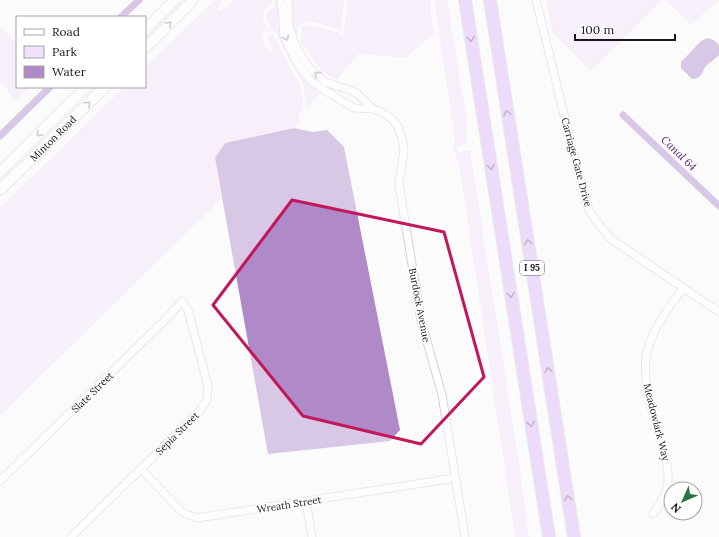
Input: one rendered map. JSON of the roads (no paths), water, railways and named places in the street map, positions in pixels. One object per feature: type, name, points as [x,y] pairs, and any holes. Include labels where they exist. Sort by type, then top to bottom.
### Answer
[{"type":"highway","name":"I 95","points":[[465,0],[549,537]]},
{"type":"highway","name":"I 95","points":[[490,0],[574,537]]},
{"type":"main road","points":[[146,29],[175,0]]},
{"type":"main road","points":[[146,47],[193,0]]},
{"type":"main road","name":"Minton Road","points":[[0,172],[85,88]]},
{"type":"main road","name":"Minton Road","points":[[0,190],[104,88]]},
{"type":"street","name":"Burdock Avenue","points":[[280,0],[285,9],[289,27],[298,51],[309,67],[328,83],[360,96],[373,109]]},
{"type":"street","name":"Burdock Avenue","points":[[288,0],[285,9],[284,36],[297,63],[311,81],[345,104],[354,108],[373,109],[381,112],[392,119],[398,127],[402,138],[404,150],[399,184],[421,320],[442,395],[465,537]]},
{"type":"street","name":"Carriage Gate Drive","points":[[536,0],[586,204],[596,221],[611,239],[719,312]]},
{"type":"street","points":[[297,63],[304,59]]},
{"type":"street","points":[[326,92],[328,83]]},
{"type":"street","points":[[345,104],[353,92]]},
{"type":"street","name":"Meadowlark Way","points":[[652,514],[660,504],[665,494],[668,481],[667,465],[647,388],[645,369],[647,351],[657,326],[683,288]]},
{"type":"street","name":"Sepia Street","points":[[71,537],[199,412],[207,400],[208,386],[188,310],[182,301]]},
{"type":"street","name":"Slate Street","points":[[0,481],[167,318],[182,301]]},
{"type":"street","name":"Wreath Street","points":[[141,470],[183,513],[197,518],[455,478]]},
{"type":"street","points":[[306,502],[312,537]]},
{"type":"water","points":[[707,38],[714,40],[719,45],[719,55],[706,66],[698,78],[692,79],[681,68],[681,62],[701,41]]},
{"type":"water","points":[[294,128],[313,132],[327,130],[344,147],[400,430],[390,441],[268,454],[215,158],[225,143]]},
{"type":"waterway","points":[[122,16],[139,0]]},
{"type":"waterway","points":[[0,136],[49,88]]},
{"type":"waterway","name":"Canal 64","points":[[623,115],[719,206]]}]
